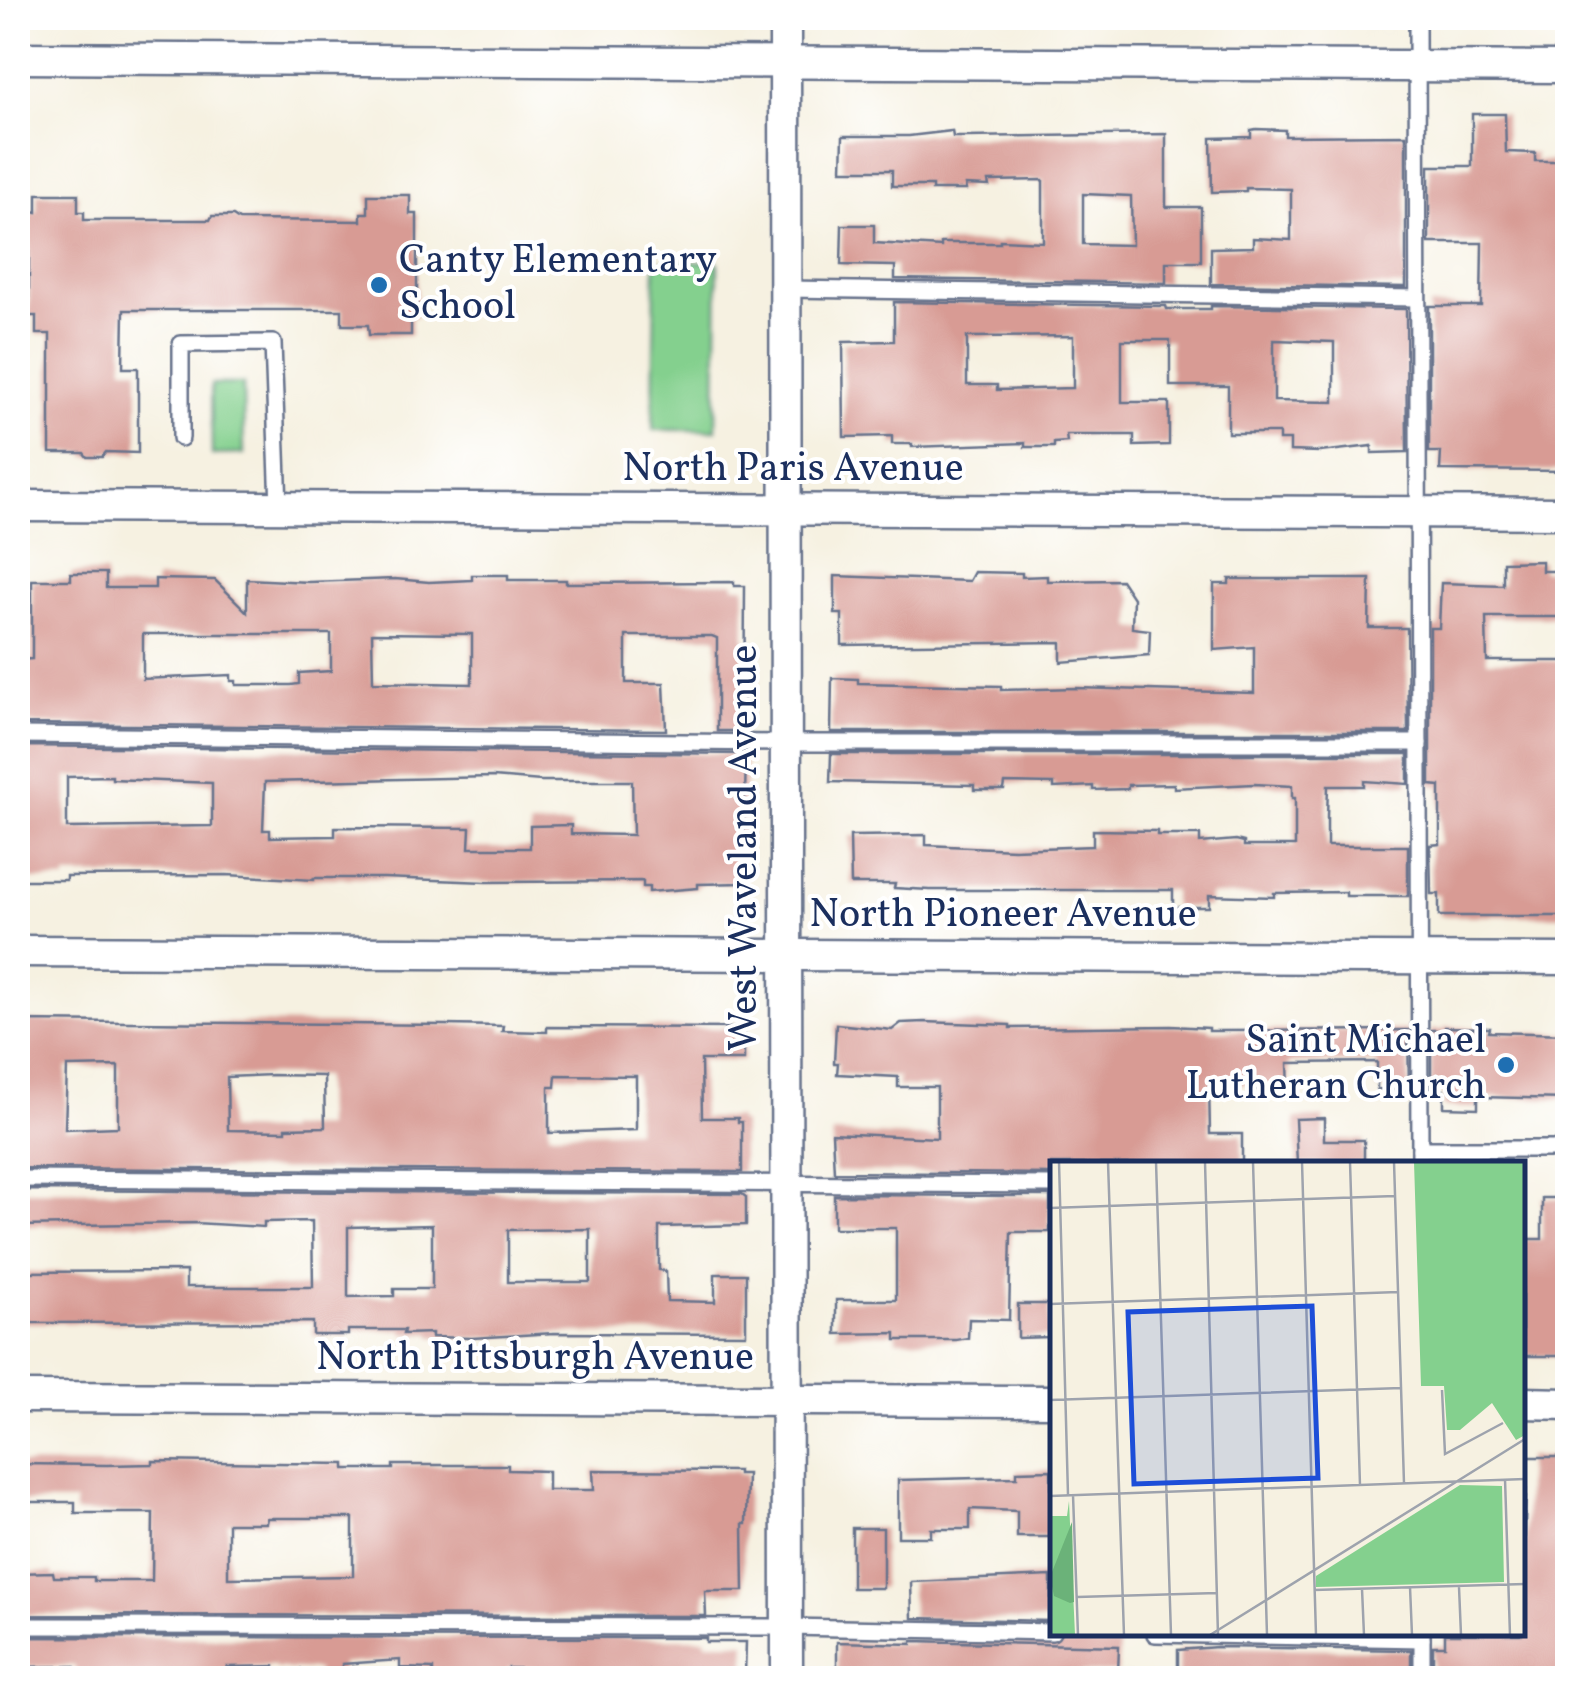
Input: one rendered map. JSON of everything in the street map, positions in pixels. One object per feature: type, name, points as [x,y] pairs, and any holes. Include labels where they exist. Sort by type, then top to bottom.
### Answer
[{"type":"street","name":"West Waveland Avenue","points":[[785,18],[787,1678]]},
{"type":"street","points":[[18,58],[1568,66]]},
{"type":"street","name":"North Paris Avenue","points":[[18,506],[1568,513]]},
{"type":"street","name":"North Pioneer Avenue","points":[[18,951],[1568,960]]},
{"type":"street","name":"North Pittsburgh Avenue","points":[[18,1397],[1050,1402]]},
{"type":"street","points":[[1525,1403],[1568,1404]]},
{"type":"lane","points":[[1416,18],[1420,1156],[1568,1149]]},
{"type":"lane","points":[[786,289],[1417,298]]},
{"type":"lane","points":[[181,438],[181,344],[273,343],[279,507]]},
{"type":"lane","points":[[18,735],[786,743],[1419,743]]},
{"type":"lane","points":[[18,1179],[1050,1185]]},
{"type":"lane","points":[[18,1626],[787,1626],[1050,1632]]},
{"type":"lane","points":[[1422,1636],[1422,1678]]},
{"type":"green space","points":[[655,262],[718,262],[716,430],[653,430]]},
{"type":"green space","points":[[211,384],[243,384],[244,454],[212,455]]},
{"type":"building","points":[[1472,114],[1505,114],[1506,152],[1535,153],[1535,161],[1568,161],[1568,471],[1440,470],[1441,452],[1429,452],[1429,306],[1481,306],[1482,243],[1429,243],[1429,166],[1472,166]]},
{"type":"building","points":[[1251,130],[1285,130],[1285,136],[1406,135],[1406,287],[1211,284],[1211,248],[1253,247],[1253,238],[1291,240],[1291,189],[1212,192],[1211,138],[1251,137]]},
{"type":"building","points":[[952,131],[953,137],[1166,134],[1166,207],[1201,207],[1201,262],[1166,262],[1166,283],[895,279],[895,266],[841,265],[842,225],[874,225],[874,243],[941,247],[941,243],[1000,240],[1043,242],[1043,180],[988,181],[989,186],[965,185],[966,190],[932,190],[932,186],[892,186],[892,170],[842,170],[843,136],[909,136]],"holes":[[[1083,194],[1131,196],[1132,245],[1083,244]]]},
{"type":"building","points":[[37,194],[78,194],[78,212],[84,212],[84,220],[210,220],[212,216],[233,216],[239,220],[361,221],[361,213],[368,213],[368,195],[410,195],[410,214],[417,214],[417,316],[411,317],[411,335],[369,335],[368,325],[342,325],[342,310],[124,310],[123,368],[138,368],[138,453],[106,452],[102,457],[87,457],[84,453],[50,453],[50,334],[36,334],[36,316],[29,316],[29,211],[37,212]]},
{"type":"building","points":[[894,302],[1167,309],[1406,309],[1407,452],[1372,453],[1372,446],[1290,451],[1290,440],[1279,440],[1279,433],[1228,433],[1228,386],[1170,386],[1170,340],[1122,340],[1122,402],[1169,402],[1169,445],[1134,446],[1134,435],[1066,435],[1067,442],[1054,443],[1054,447],[1025,447],[1025,443],[912,447],[892,444],[892,436],[844,437],[843,342],[894,341]],"holes":[[[1073,336],[1073,388],[997,390],[997,385],[967,385],[967,337]],[[1274,340],[1334,342],[1334,402],[1274,401]]]},
{"type":"building","points":[[1542,561],[1542,571],[1568,571],[1568,617],[1486,617],[1487,661],[1568,661],[1568,916],[1439,916],[1439,894],[1431,894],[1430,845],[1440,844],[1440,786],[1430,785],[1430,628],[1439,628],[1441,583],[1503,585],[1503,562]]},
{"type":"building","points":[[974,572],[1047,576],[1047,581],[1121,580],[1133,598],[1132,628],[1150,630],[1149,655],[1061,662],[1061,642],[842,645],[842,614],[835,614],[835,576],[969,581]]},
{"type":"building","points":[[71,573],[106,573],[106,588],[155,588],[155,579],[215,580],[247,612],[247,579],[429,582],[472,580],[472,575],[508,575],[508,580],[566,583],[734,582],[734,586],[745,586],[744,731],[717,731],[717,638],[712,636],[626,636],[626,683],[664,683],[666,730],[18,724],[18,660],[32,659],[32,580],[71,580]],"holes":[[[372,633],[472,634],[472,684],[373,682]],[[143,634],[331,634],[331,671],[299,673],[299,684],[291,685],[236,685],[231,675],[143,679]]]},
{"type":"building","points":[[1229,579],[1370,579],[1369,628],[1407,628],[1408,732],[831,732],[832,678],[858,679],[858,683],[1001,686],[1001,690],[1254,693],[1254,647],[1214,650],[1214,584],[1229,584]]},
{"type":"building","points":[[18,746],[746,754],[743,883],[698,884],[698,888],[649,892],[643,881],[314,880],[227,875],[18,880]],"holes":[[[67,777],[212,783],[212,826],[67,828]],[[493,777],[632,781],[633,835],[571,834],[571,825],[530,826],[530,848],[469,848],[470,828],[335,827],[335,836],[270,837],[270,830],[263,830],[265,782]]]},
{"type":"building","points":[[831,754],[1408,754],[1408,784],[1364,781],[1364,786],[1328,786],[1327,846],[1408,846],[1408,896],[1346,896],[1346,892],[1274,893],[1274,897],[1209,895],[1209,907],[1173,907],[1173,890],[930,890],[894,888],[895,884],[851,884],[850,836],[926,835],[926,845],[1014,849],[1093,846],[1093,830],[1157,831],[1157,835],[1200,835],[1200,843],[1236,840],[1244,842],[1244,846],[1295,846],[1295,798],[1292,786],[1254,784],[1174,788],[1174,784],[1128,785],[1128,789],[1093,790],[1093,786],[1054,788],[1054,784],[1005,783],[1004,790],[974,790],[974,785],[830,782]]},
{"type":"building","points":[[18,1021],[503,1026],[502,1031],[547,1032],[547,1027],[744,1028],[744,1060],[701,1060],[702,1118],[738,1118],[742,1122],[742,1172],[18,1168]],"holes":[[[118,1066],[118,1127],[65,1129],[67,1067]],[[556,1075],[636,1076],[636,1130],[549,1133],[549,1087],[555,1087]],[[324,1076],[325,1127],[228,1130],[227,1077]]]},
{"type":"building","points":[[901,1023],[1010,1028],[1171,1026],[1209,1031],[1408,1030],[1409,1090],[1377,1089],[1377,1062],[1288,1063],[1289,1090],[1257,1090],[1257,1084],[1209,1083],[1210,1134],[1242,1134],[1242,1161],[1050,1161],[1050,1174],[834,1172],[832,1133],[937,1138],[937,1087],[898,1087],[898,1077],[837,1074],[836,1024],[892,1030]]},
{"type":"building","name":"Saint Michael Lutheran Church","points":[[1445,1027],[1568,1034],[1568,1099],[1478,1097],[1478,1108],[1444,1107],[1444,1090],[1431,1090],[1431,1030]]},
{"type":"building","points":[[1324,1118],[1324,1140],[1364,1140],[1364,1161],[1297,1161],[1295,1119]]},
{"type":"building","points":[[18,1190],[742,1194],[746,1197],[746,1225],[659,1227],[659,1270],[666,1271],[667,1301],[715,1302],[715,1274],[746,1274],[746,1334],[554,1333],[472,1338],[403,1334],[404,1330],[348,1330],[348,1335],[313,1335],[313,1322],[18,1323],[18,1272],[186,1271],[186,1287],[313,1287],[312,1221],[264,1222],[264,1227],[195,1223],[18,1226]],"holes":[[[432,1225],[432,1289],[394,1289],[394,1296],[348,1297],[348,1227]],[[590,1229],[590,1282],[508,1282],[508,1230]]]},
{"type":"building","points":[[834,1195],[1050,1196],[1050,1232],[1011,1232],[1009,1320],[969,1319],[968,1338],[956,1340],[896,1340],[896,1333],[836,1334],[836,1300],[896,1300],[896,1228],[834,1228]]},
{"type":"building","points":[[1542,1198],[1568,1198],[1568,1356],[1525,1356],[1525,1239],[1542,1239]]},
{"type":"building","points":[[1018,1304],[1049,1304],[1049,1337],[1018,1338]]},
{"type":"building","points":[[1527,1457],[1568,1457],[1568,1678],[1433,1678],[1433,1646],[1445,1646],[1445,1636],[1525,1636]]},
{"type":"building","points":[[18,1464],[345,1464],[345,1469],[508,1465],[508,1470],[548,1471],[548,1490],[594,1490],[593,1470],[738,1471],[747,1474],[744,1591],[705,1591],[706,1616],[18,1615],[18,1573],[53,1572],[54,1577],[94,1577],[94,1581],[152,1581],[153,1513],[75,1513],[75,1502],[18,1502]],"holes":[[[267,1518],[353,1518],[353,1576],[228,1578],[228,1523],[266,1523]]]},
{"type":"building","points":[[1050,1470],[1050,1537],[1017,1537],[1017,1511],[970,1509],[970,1529],[931,1529],[931,1537],[898,1537],[898,1480],[1017,1477],[1017,1471]]},
{"type":"building","points":[[852,1528],[883,1528],[883,1588],[852,1588]]},
{"type":"building","points":[[1050,1576],[1050,1621],[912,1618],[911,1582]]},
{"type":"building","points":[[18,1637],[706,1638],[706,1642],[746,1642],[745,1674],[714,1674],[714,1670],[554,1672],[508,1668],[508,1675],[433,1675],[433,1669],[400,1668],[400,1660],[342,1664],[342,1677],[317,1678],[317,1670],[275,1666],[227,1667],[227,1678],[106,1674],[106,1678],[75,1678],[75,1666],[18,1667]]},
{"type":"building","points":[[837,1642],[1119,1646],[1118,1673],[1051,1673],[1051,1678],[978,1678],[978,1673],[931,1674],[931,1678],[837,1674]]},
{"type":"building","points":[[1178,1650],[1411,1650],[1411,1678],[1283,1674],[1283,1678],[1178,1678]]},
{"type":"place","name":"Canty Elementary School","points":[[379,285]]},
{"type":"place","name":"Saint Michael Lutheran Church","points":[[1506,1065]]}]
